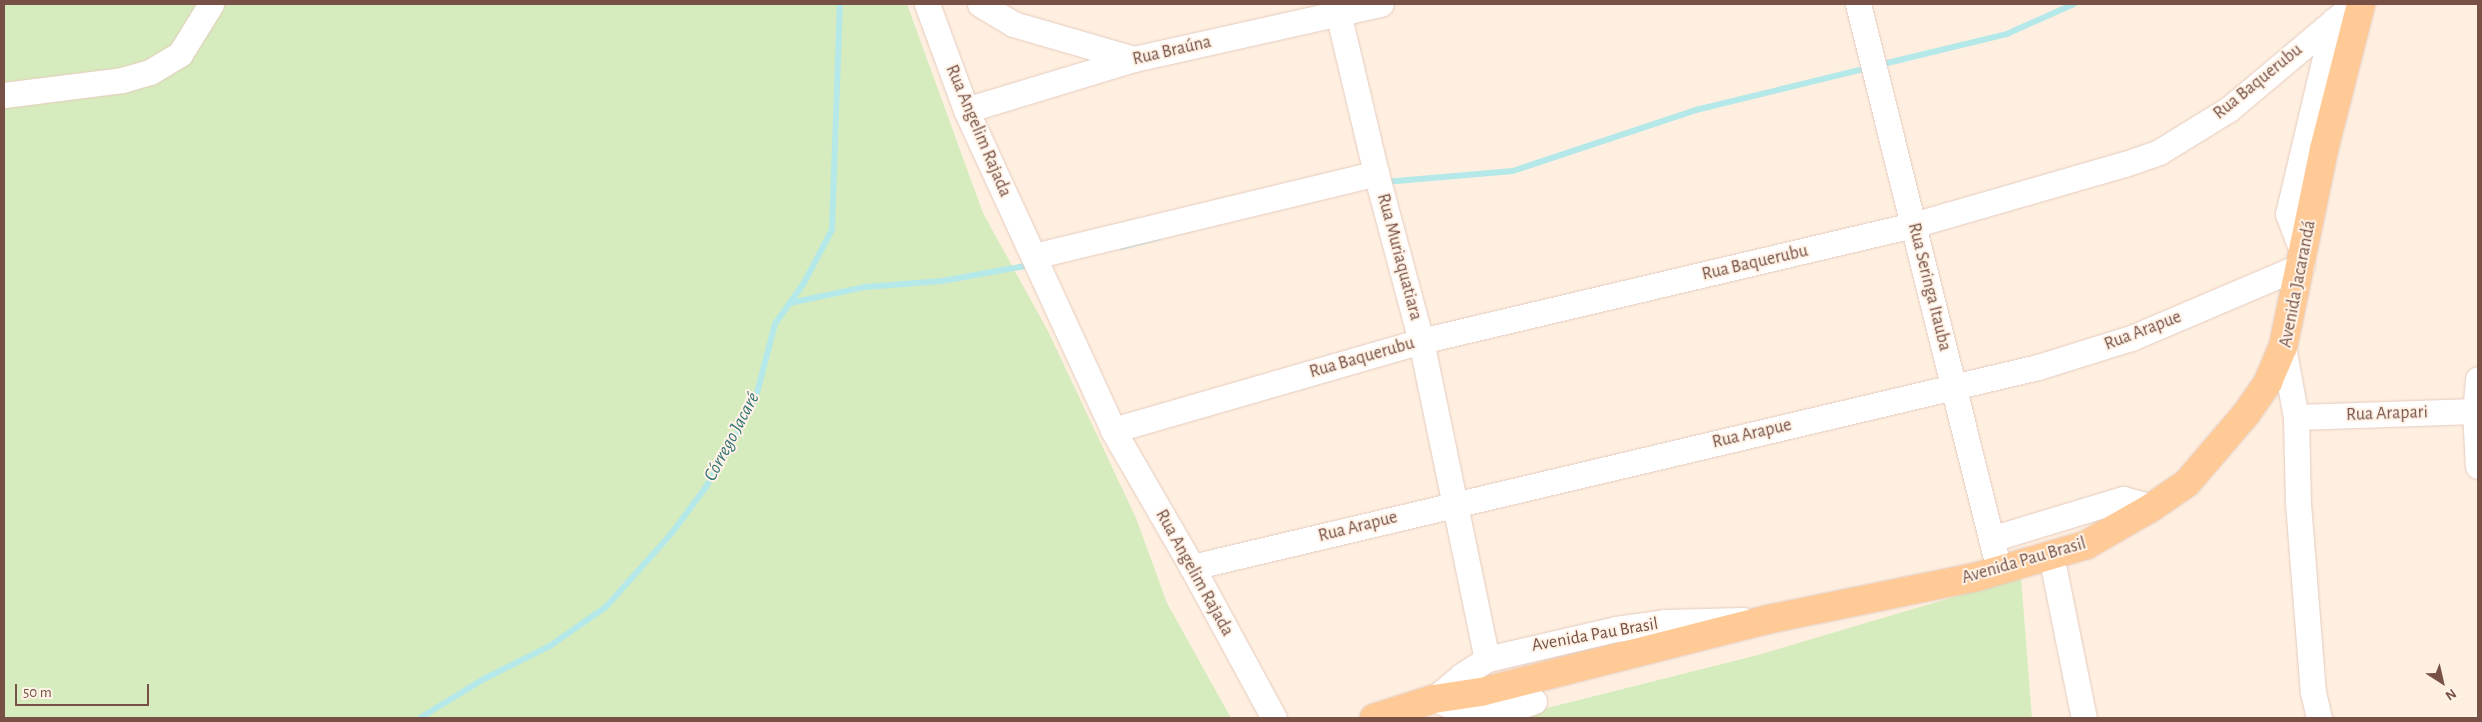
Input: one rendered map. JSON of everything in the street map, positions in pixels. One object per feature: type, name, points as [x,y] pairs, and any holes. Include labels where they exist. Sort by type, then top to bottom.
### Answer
[{"type":"main road","name":"Avenida Jacarandá","points":[[2283,347],[2324,149],[2361,4]]},
{"type":"main road","name":"Avenida Pau Brasil","points":[[1374,718],[1434,699],[1482,692],[1770,619],[1999,570],[2086,545],[2152,507],[2187,482],[2246,414],[2268,382],[2283,347]]},
{"type":"street","points":[[4,95],[122,80],[150,72],[180,54],[210,4]]},
{"type":"street","name":"Rua Angelim Rajada","points":[[927,4],[966,110],[1038,263],[1113,430],[1192,567],[1274,718]]},
{"type":"street","points":[[980,4],[1013,24],[1134,59]]},
{"type":"street","name":"Rua Braúna","points":[[966,110],[1134,59],[1338,9],[1381,4]]},
{"type":"street","name":"Rua Baquerubu","points":[[1113,430],[1421,342],[1913,225],[2159,152],[2229,108],[2354,4]]},
{"type":"street","name":"Rua Muriaquatiara","points":[[1338,9],[1379,182],[1421,342],[1488,659]]},
{"type":"street","name":"Rua Seringa Itauba","points":[[1859,10],[1999,570]]},
{"type":"street","points":[[2302,260],[2288,214],[2334,20]]},
{"type":"street","points":[[1038,263],[1379,182]]},
{"type":"street","name":"Rua Arapue","points":[[1192,567],[2038,366],[2130,338],[2302,260]]},
{"type":"street","name":"Avenida Jacarandá","points":[[2283,347],[2296,417],[2298,503],[2313,692],[2319,718]]},
{"type":"street","points":[[2478,379],[2478,466]]},
{"type":"street","name":"Rua Arapari","points":[[2296,417],[2477,411]]},
{"type":"street","points":[[1991,538],[2122,499],[2152,507]]},
{"type":"street","points":[[2050,555],[2084,718]]},
{"type":"street","name":"Avenida Pau Brasil","points":[[1434,699],[1461,676],[1488,659],[1528,647],[1657,623],[1770,619]]},
{"type":"street","points":[[1434,699],[1480,716],[1533,710],[1536,690],[1550,674]]},
{"type":"green space","points":[[4,4],[907,4],[983,213],[1049,333],[1136,518],[1167,603],[1231,718],[4,718]]},
{"type":"green space","points":[[2021,577],[2032,718],[1507,718],[1758,655]]},
{"type":"waterway","name":"Córrego Jacaré","points":[[420,718],[484,679],[550,646],[606,607],[672,533],[706,487],[756,397],[775,324],[804,283],[832,230],[840,4]]},
{"type":"waterway","points":[[1879,65],[2007,34],[2074,4]]},
{"type":"waterway","points":[[1385,182],[1513,171],[1696,110],[1868,68]]},
{"type":"waterway","points":[[1121,247],[1158,238]]},
{"type":"waterway","points":[[790,303],[865,287],[942,281],[1031,265]]}]
